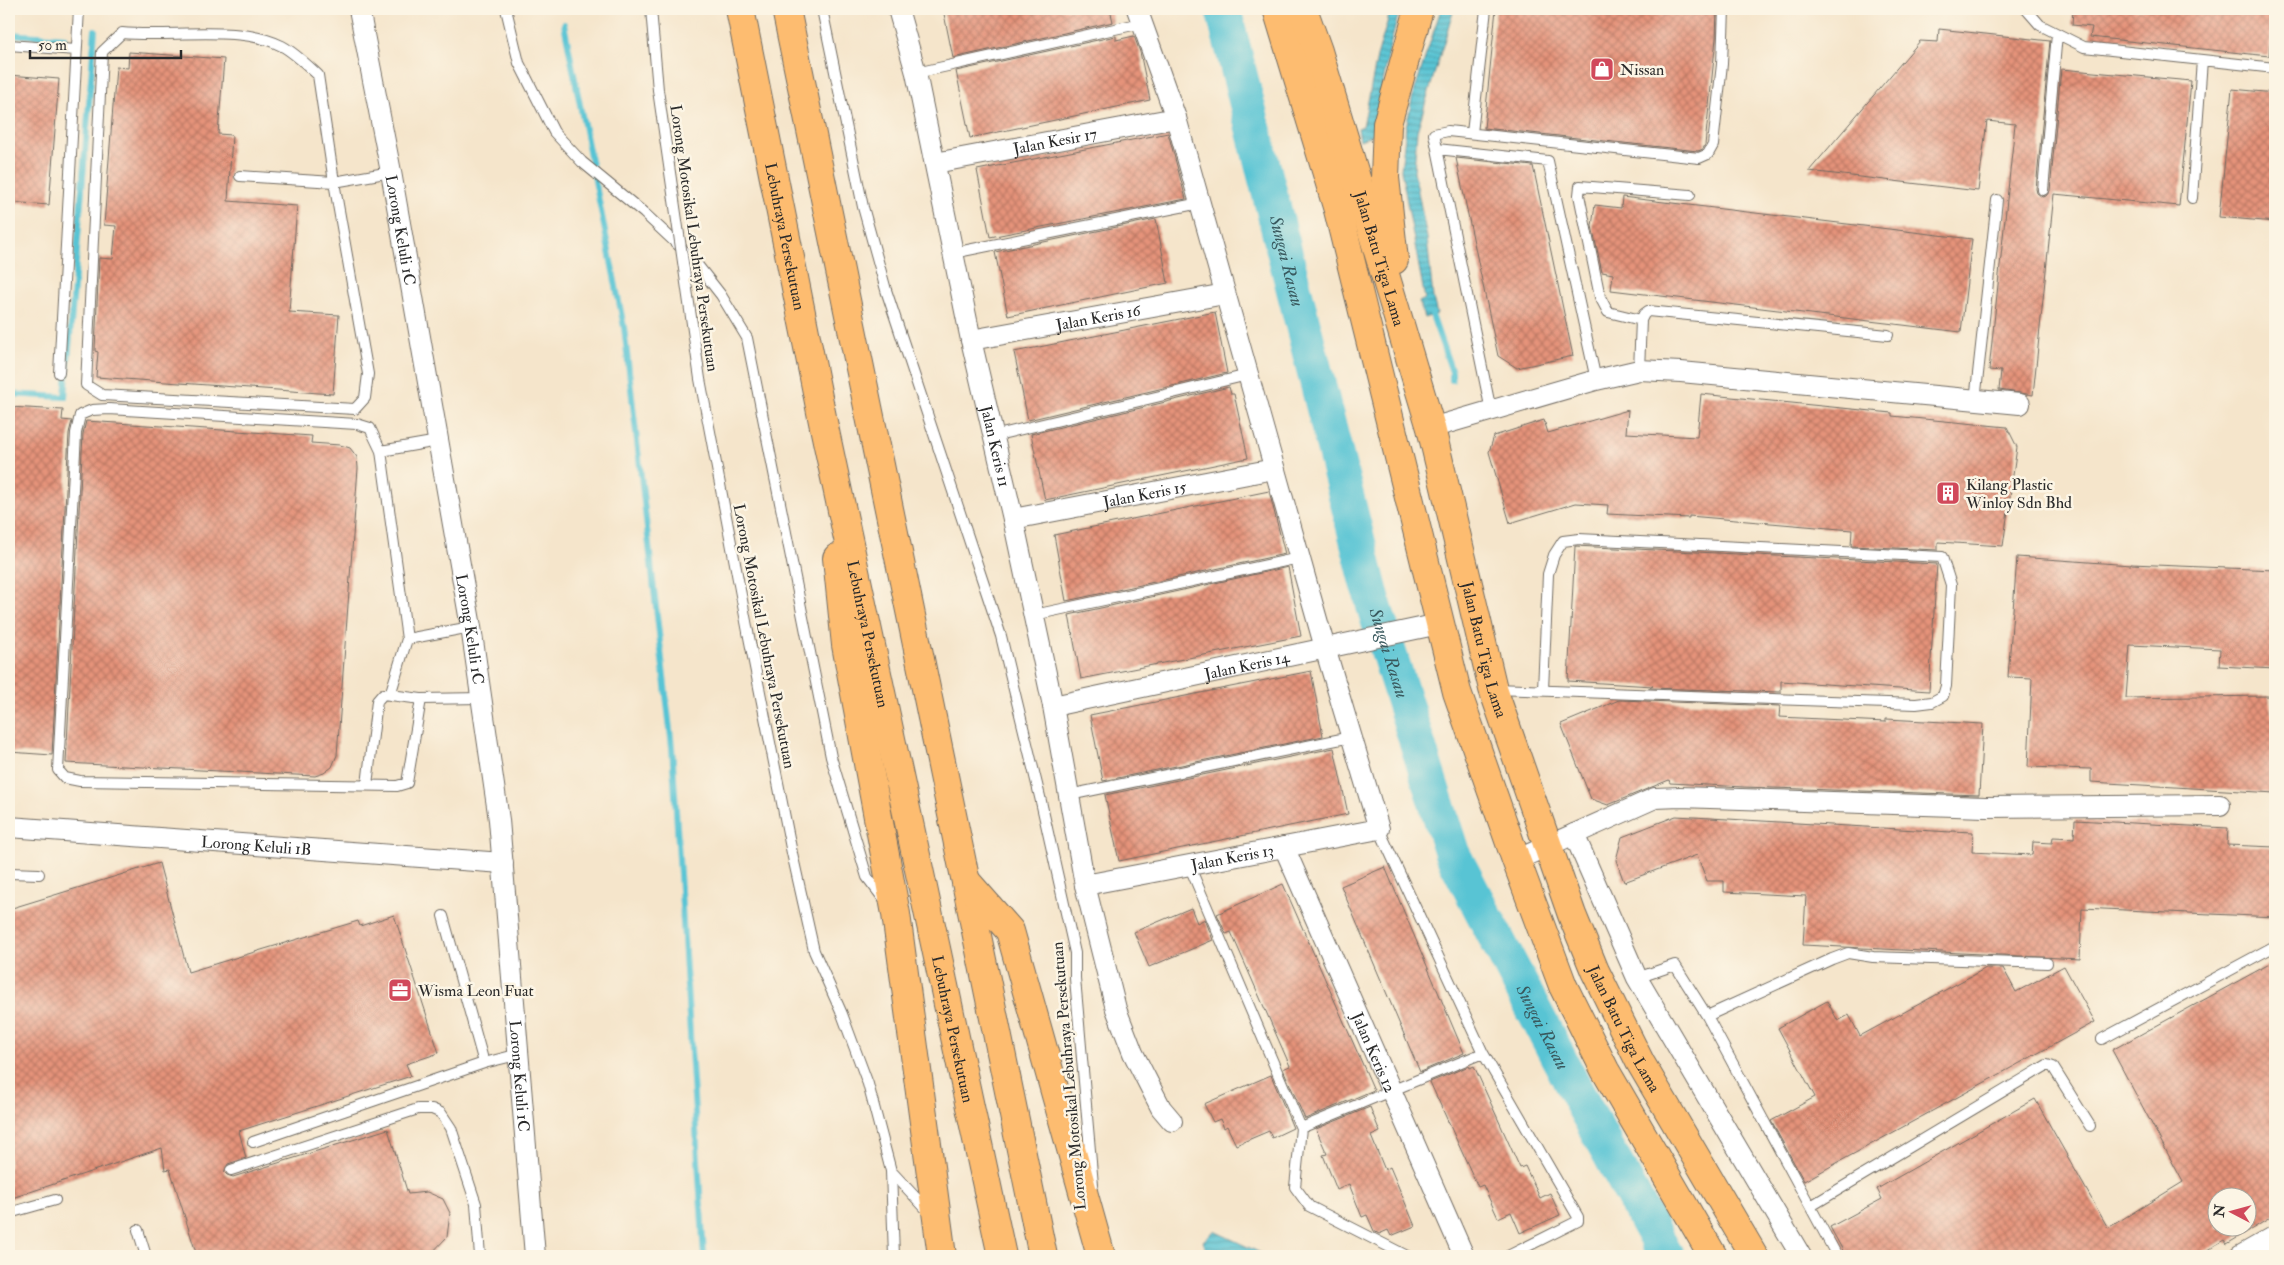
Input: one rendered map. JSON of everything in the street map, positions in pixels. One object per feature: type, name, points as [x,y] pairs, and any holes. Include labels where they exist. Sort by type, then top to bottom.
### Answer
[{"type":"main road","name":"Lebuhraya Persekutuan","points":[[740,9],[823,422],[1002,1256]]},
{"type":"main road","points":[[786,9],[1043,1256]]},
{"type":"main road","name":"Jalan Batu Tiga Lama","points":[[1277,9],[1338,210],[1457,692],[1563,986],[1642,1136],[1713,1256]]},
{"type":"main road","name":"Jalan Batu Tiga Lama","points":[[1303,9],[1318,51],[1431,428],[1493,689],[1572,915],[1595,971],[1640,1062],[1754,1256]]},
{"type":"main road","points":[[1400,326],[1385,178],[1387,124],[1420,9]]},
{"type":"main road","points":[[823,422],[846,646],[896,914],[942,1256]]},
{"type":"main road","points":[[965,880],[1010,931],[1100,1251]]},
{"type":"street","name":"Jalan Keris 11","points":[[898,9],[916,73],[971,340],[1014,519],[1053,706],[1085,884],[1116,1009],[1137,1061],[1161,1108],[1172,1122]]},
{"type":"street","name":"Lorong Keluli 1C","points":[[359,10],[391,172],[482,698],[499,820],[520,1054],[535,1256]]},
{"type":"street","points":[[1139,16],[1176,118],[1299,558],[1379,829]]},
{"type":"street","name":"Jalan Kesir 17","points":[[935,164],[1176,118]]},
{"type":"street","name":"Jalan Keris 16","points":[[971,340],[1225,294]]},
{"type":"street","points":[[1431,428],[1596,380],[1639,370],[1682,372],[2020,404]]},
{"type":"street","name":"Jalan Keris 15","points":[[1014,519],[1274,469]]},
{"type":"street","name":"Jalan Keris 14","points":[[1053,706],[1439,624]]},
{"type":"street","points":[[1516,860],[1655,798],[1680,797],[1985,807],[2220,805]]},
{"type":"street","name":"Lorong Keluli 1B","points":[[9,826],[503,863]]},
{"type":"street","name":"Jalan Keris 13","points":[[1085,884],[1379,829]]},
{"type":"street","points":[[1574,834],[1637,978],[1801,1256]]},
{"type":"street","name":"Jalan Keris 12","points":[[1284,847],[1464,1256]]},
{"type":"street","points":[[2240,1256],[2275,1236]]},
{"type":"lane","points":[[59,373],[78,9]]},
{"type":"lane","points":[[506,9],[519,63],[554,132],[582,162],[644,213],[692,258],[721,295],[747,338],[831,758],[867,877],[896,914]]},
{"type":"lane","name":"Lorong Motosikal Lebuhraya Persekutuan","points":[[651,9],[658,90],[700,379],[748,632],[792,853],[814,951],[842,1014],[868,1084],[891,1171],[894,1256]]},
{"type":"lane","name":"Lorong Motosikal Lebuhraya Persekutuan","points":[[822,9],[863,207],[886,290],[1001,636],[1075,953],[1074,978],[1100,1251]]},
{"type":"lane","points":[[1472,133],[1486,9]]},
{"type":"lane","points":[[1491,411],[1434,134],[1448,131],[1472,133],[1699,158],[1708,154],[1714,144],[1722,64],[1724,9]]},
{"type":"lane","points":[[2026,9],[2040,25],[2084,47],[2275,68]]},
{"type":"lane","points":[[916,73],[1139,16]]},
{"type":"lane","points":[[122,33],[140,35],[243,34],[282,46],[318,75],[334,182],[368,374],[365,398],[355,409],[112,395],[102,394],[86,385],[102,52],[122,33]]},
{"type":"lane","points":[[2043,190],[2057,34]]},
{"type":"lane","points":[[9,45],[76,50]]},
{"type":"lane","points":[[2192,198],[2202,60]]},
{"type":"lane","points":[[1437,149],[1548,161],[1596,380]]},
{"type":"lane","points":[[240,176],[334,182],[391,172]]},
{"type":"lane","points":[[1641,320],[1608,312],[1600,297],[1579,195],[1580,186],[1690,196]]},
{"type":"lane","points":[[1975,401],[1998,200]]},
{"type":"lane","points":[[953,253],[1200,203]]},
{"type":"lane","points":[[1639,370],[1641,320],[1648,311],[1888,335]]},
{"type":"lane","points":[[993,436],[1248,375]]},
{"type":"lane","points":[[390,695],[407,639],[381,451],[370,428],[357,424],[109,409],[92,410],[80,415],[76,433],[58,770],[65,778],[80,781],[397,786],[407,782],[421,699]]},
{"type":"lane","points":[[381,451],[438,441]]},
{"type":"lane","points":[[1493,689],[1916,704],[1932,702],[1943,696],[1946,686],[1951,584],[1942,556],[1589,539],[1562,541],[1554,555],[1548,574],[1543,690]]},
{"type":"lane","points":[[1034,614],[1299,558]]},
{"type":"lane","points":[[407,639],[471,627]]},
{"type":"lane","points":[[366,785],[377,701],[383,694],[421,699],[482,698]]},
{"type":"lane","points":[[1069,795],[1351,737]]},
{"type":"lane","points":[[1379,829],[1482,1053],[1578,1217],[1578,1221],[1508,1256]]},
{"type":"lane","points":[[1189,865],[1301,1128],[1294,1187],[1309,1206],[1407,1256]]},
{"type":"lane","points":[[9,873],[39,874]]},
{"type":"lane","points":[[443,916],[484,1063]]},
{"type":"lane","points":[[2102,1039],[2275,946]]},
{"type":"lane","points":[[1707,1016],[1848,953],[1873,957],[2047,963]]},
{"type":"lane","points":[[1637,978],[1675,966],[1707,1016],[1837,1256]]},
{"type":"lane","points":[[1301,1128],[1482,1053]]},
{"type":"lane","points":[[253,1142],[484,1063],[520,1054]]},
{"type":"lane","points":[[1811,1206],[2047,1065],[2053,1067],[2090,1126]]},
{"type":"lane","points":[[231,1170],[418,1109],[432,1109],[441,1113],[451,1128],[476,1204],[480,1256]]},
{"type":"lane","points":[[891,1171],[937,1220]]},
{"type":"lane","points":[[9,1213],[55,1200]]},
{"type":"lane","points":[[138,1230],[146,1256]]},
{"type":"water","points":[[1391,9],[1400,9],[1390,46],[1373,135],[1360,140],[1358,128],[1363,126],[1377,57]]},
{"type":"water","points":[[1441,9],[1454,9],[1417,131],[1414,171],[1427,238],[1433,298],[1437,314],[1424,318],[1419,302],[1425,299],[1401,170],[1406,127],[1413,95]]},
{"type":"water","points":[[1214,1231],[1267,1256],[1208,1256],[1203,1241]]},
{"type":"building","points":[[943,9],[1110,9],[1113,22],[953,58]]},
{"type":"building","name":"Nissan","points":[[1496,9],[1717,9],[1716,38],[1705,145],[1703,149],[1698,151],[1484,128]]},
{"type":"building","points":[[2073,9],[2274,9],[2269,56],[2090,37],[2092,27],[2072,25]]},
{"type":"building","points":[[1939,29],[2050,41],[2036,189],[2037,193],[2042,197],[2046,196],[2050,191],[2061,69],[2191,81],[2179,206],[2054,194],[2033,395],[1999,390],[2001,371],[1989,370],[2015,124],[1987,121],[1978,191],[1809,171],[1920,41],[1938,42]]},
{"type":"building","points":[[1116,36],[1116,40],[1134,36],[1140,52],[1150,100],[970,138],[956,71]]},
{"type":"building","points":[[129,52],[224,59],[218,134],[232,135],[228,201],[297,206],[289,312],[339,315],[333,394],[96,377],[98,352],[95,351],[99,258],[113,259],[116,226],[104,225],[116,67],[128,68]]},
{"type":"building","points":[[9,75],[59,79],[49,205],[9,202]]},
{"type":"building","points":[[2232,89],[2275,93],[2275,222],[2219,217]]},
{"type":"building","points":[[1168,133],[1186,199],[990,237],[977,170]]},
{"type":"building","points":[[1456,158],[1533,166],[1573,356],[1517,368],[1498,356]]},
{"type":"building","points":[[1622,197],[1972,239],[1961,332],[1611,290],[1613,274],[1602,272],[1592,226],[1595,205],[1621,208]]},
{"type":"building","points":[[1156,219],[1168,283],[1008,316],[995,252]]},
{"type":"building","points":[[1215,312],[1227,373],[1028,420],[1014,352]]},
{"type":"building","points":[[1229,387],[1231,394],[1234,394],[1248,458],[1045,500],[1031,434]]},
{"type":"building","points":[[1701,394],[1892,413],[1892,416],[2007,427],[2017,447],[2003,546],[1938,542],[1938,550],[1851,546],[1852,530],[1689,516],[1689,518],[1607,514],[1608,505],[1576,503],[1510,523],[1489,452],[1494,436],[1544,420],[1548,433],[1628,410],[1626,433],[1697,437]]},
{"type":"building","points":[[9,407],[63,410],[62,420],[72,421],[69,433],[52,755],[9,752]]},
{"type":"building","points":[[86,421],[312,436],[311,443],[340,445],[350,448],[357,457],[358,468],[337,755],[332,767],[324,773],[315,776],[66,763],[83,434]]},
{"type":"building","points":[[1269,491],[1285,554],[1066,601],[1054,535]]},
{"type":"building","points":[[1575,546],[1937,564],[1929,691],[1781,681],[1781,692],[1649,688],[1653,686],[1568,681]]},
{"type":"building","points":[[2017,557],[2131,565],[2275,570],[2275,669],[2219,666],[2220,649],[2130,645],[2126,698],[2269,696],[2275,736],[2275,793],[2091,782],[2091,769],[2028,767],[2032,678],[2008,677]]},
{"type":"building","points":[[1288,567],[1301,636],[1081,679],[1069,615]]},
{"type":"building","points":[[1311,671],[1323,736],[1103,781],[1090,715]]},
{"type":"building","points":[[1619,700],[1780,706],[1779,717],[1886,722],[1886,719],[1983,724],[1979,795],[1744,787],[1670,783],[1669,780],[1608,805],[1591,799],[1561,724]]},
{"type":"building","points":[[1334,748],[1348,814],[1119,861],[1105,795]]},
{"type":"building","points":[[1676,816],[1973,832],[1972,852],[2032,855],[2033,842],[2052,843],[2053,837],[2074,838],[2075,820],[2228,828],[2227,845],[2275,847],[2275,917],[2082,908],[2080,959],[1803,945],[1806,896],[1724,892],[1724,881],[1707,881],[1697,855],[1624,882],[1616,860],[1622,837]]},
{"type":"building","points":[[159,863],[188,972],[358,921],[360,926],[394,915],[439,1053],[406,1064],[411,1076],[239,1131],[246,1158],[228,1164],[224,1172],[233,1177],[388,1129],[408,1194],[427,1192],[443,1199],[450,1213],[447,1237],[429,1256],[197,1256],[170,1169],[165,1170],[162,1148],[9,1199],[9,909]]},
{"type":"building","points":[[1385,867],[1464,1053],[1420,1072],[1341,886]]},
{"type":"building","points":[[1283,884],[1374,1090],[1305,1119],[1283,1069],[1290,1066],[1231,932],[1226,934],[1217,914]]},
{"type":"building","points":[[1191,908],[1197,923],[1205,919],[1213,940],[1149,967],[1134,932]]},
{"type":"building","points":[[2275,961],[2275,1215],[2256,1226],[2256,1188],[2206,1188],[2206,1238],[2237,1238],[2227,1244],[2224,1240],[2197,1256],[1846,1256],[1830,1227],[1882,1199],[1877,1189],[2035,1099],[2108,1228],[2183,1182],[2112,1050]]},
{"type":"building","points":[[2064,966],[2095,1022],[1804,1181],[1771,1121],[1815,1097],[1778,1028],[1827,1001],[1838,1021],[1849,1015],[1860,1036],[1986,968],[2003,968],[2016,992]]},
{"type":"building","points":[[1469,1066],[1470,1068],[1474,1066],[1520,1168],[1525,1166],[1540,1198],[1550,1193],[1560,1215],[1520,1233],[1511,1212],[1498,1218],[1483,1185],[1478,1187],[1430,1082]]},
{"type":"building","points":[[1271,1075],[1293,1128],[1272,1138],[1269,1131],[1236,1145],[1227,1126],[1224,1128],[1220,1119],[1213,1122],[1204,1104]]},
{"type":"building","points":[[1370,1107],[1380,1132],[1371,1136],[1385,1170],[1390,1167],[1415,1226],[1391,1236],[1388,1230],[1379,1234],[1374,1231],[1367,1215],[1362,1217],[1349,1184],[1337,1190],[1323,1155],[1327,1154],[1316,1129]]},
{"type":"waterway","name":"Sungai Rasau","points":[[1223,9],[1374,606],[1452,853],[1581,1101],[1666,1256]]},
{"type":"waterway","points":[[564,24],[624,327],[672,747],[704,1256]]},
{"type":"waterway","points":[[9,394],[65,397],[95,30]]},
{"type":"waterway","points":[[9,34],[65,38]]},
{"type":"waterway","points":[[1432,315],[1452,372],[1452,380]]},
{"type":"place","name":"Nissan","points":[[1602,69]]},
{"type":"place","name":"Kilang Plastic Winloy Sdn Bhd","points":[[1948,493]]},
{"type":"place","name":"Wisma Leon Fuat","points":[[400,990]]}]
